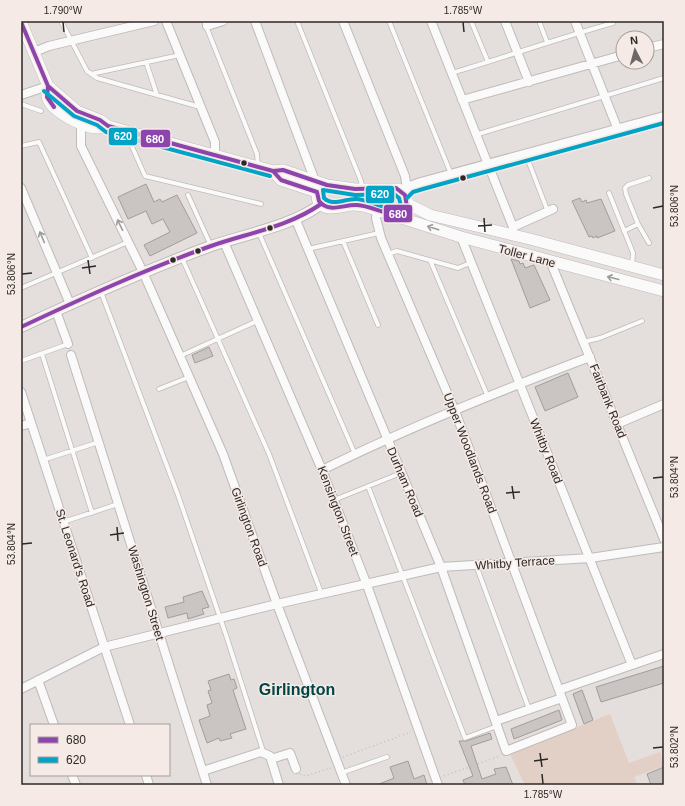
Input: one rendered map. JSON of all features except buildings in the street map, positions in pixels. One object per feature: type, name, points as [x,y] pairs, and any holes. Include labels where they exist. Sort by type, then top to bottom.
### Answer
[{"type":"main road","points":[[21,22],[48,86],[69,105],[100,120],[108,126],[273,171],[283,170],[327,185],[362,190],[393,188],[405,191],[408,204],[407,209],[403,213],[392,215]]},
{"type":"main road","points":[[48,86],[47,97],[54,108],[67,117],[98,128],[108,126]]},
{"type":"main road","points":[[81,123],[92,117]]},
{"type":"main road","points":[[273,171],[281,180],[317,192]]},
{"type":"main road","points":[[321,204],[317,198],[317,192],[321,187],[327,185]]},
{"type":"main road","name":"Toller Lane","points":[[321,204],[325,207],[333,208],[358,205],[460,237],[552,263],[664,291]]},
{"type":"main road","name":"Toller Lane","points":[[408,204],[424,214],[464,224],[513,231],[553,245],[664,275]]},
{"type":"main road","points":[[460,237],[464,224]]},
{"type":"main road","points":[[552,263],[553,245]]},
{"type":"main road","points":[[629,282],[632,267]]},
{"type":"street","points":[[34,52],[49,46],[72,40],[154,21]]},
{"type":"street","points":[[166,21],[215,142],[215,155]]},
{"type":"street","points":[[208,23],[223,21]]},
{"type":"street","points":[[255,21],[315,181]]},
{"type":"street","points":[[343,21],[405,176],[405,191]]},
{"type":"street","points":[[431,21],[513,231],[551,211]]},
{"type":"street","points":[[505,21],[529,82]]},
{"type":"street","points":[[575,21],[618,130]]},
{"type":"street","points":[[462,100],[615,57]]},
{"type":"street","points":[[21,95],[48,86]]},
{"type":"street","points":[[405,191],[415,185],[664,118]]},
{"type":"street","name":"Girlington Road","points":[[81,123],[81,146],[143,272],[223,454],[277,604],[346,785]]},
{"type":"street","points":[[21,188],[70,304]]},
{"type":"street","points":[[21,327],[143,272],[211,246],[295,218],[310,212],[321,204]]},
{"type":"street","name":"Upper Woodlands Road","points":[[377,211],[376,218],[379,233],[455,410],[572,725],[506,751]]},
{"type":"street","name":"Durham Road","points":[[295,218],[441,567],[506,751]]},
{"type":"street","name":"Whitby Road","points":[[460,237],[632,665]]},
{"type":"street","name":"Kensington Street","points":[[224,242],[334,500],[367,585],[437,782]]},
{"type":"street","name":"Fairbank Road","points":[[552,263],[664,539]]},
{"type":"street","points":[[56,310],[68,344]]},
{"type":"street","name":"Washington Street","points":[[71,355],[207,785]]},
{"type":"street","points":[[322,470],[387,438],[519,384],[590,357]]},
{"type":"street","name":"St. Leonard's Road","points":[[21,392],[130,724]]},
{"type":"street","points":[[617,424],[664,404]]},
{"type":"street","points":[[21,426],[31,423]]},
{"type":"street","name":"Whitby Terrace","points":[[21,689],[104,647],[277,604],[367,585],[441,567],[590,558],[664,547]]},
{"type":"street","points":[[497,724],[560,694],[632,665],[664,654]]},
{"type":"street","points":[[38,680],[54,724]]},
{"type":"street","points":[[203,771],[261,752],[268,756],[290,753],[296,769]]},
{"type":"street","points":[[268,756],[279,785]]},
{"type":"lane","points":[[61,21],[88,70],[97,78],[201,107]]},
{"type":"lane","points":[[297,21],[361,181],[362,190]]},
{"type":"lane","points":[[389,21],[451,175]]},
{"type":"lane","points":[[471,21],[488,62]]},
{"type":"lane","points":[[539,21],[547,42]]},
{"type":"lane","points":[[452,73],[518,53],[547,42],[613,23],[613,21]]},
{"type":"lane","points":[[208,23],[257,154],[258,167]]},
{"type":"lane","points":[[91,74],[180,55]]},
{"type":"lane","points":[[146,62],[157,95]]},
{"type":"lane","points":[[475,135],[664,78]]},
{"type":"lane","points":[[21,104],[41,111]]},
{"type":"lane","points":[[130,132],[130,142],[145,176],[261,204]]},
{"type":"lane","points":[[21,146],[39,142],[92,258]]},
{"type":"lane","points":[[526,155],[551,211]]},
{"type":"lane","points":[[649,178],[628,185],[626,188],[626,194],[638,224],[649,243]]},
{"type":"lane","points":[[609,193],[633,253],[632,267]]},
{"type":"lane","points":[[188,195],[211,246]]},
{"type":"lane","points":[[624,231],[638,224]]},
{"type":"lane","points":[[258,231],[355,454]]},
{"type":"lane","points":[[308,249],[379,233]]},
{"type":"lane","points":[[343,241],[378,324]]},
{"type":"lane","points":[[21,288],[128,242]]},
{"type":"lane","points":[[387,254],[397,251],[458,268],[470,263]]},
{"type":"lane","points":[[182,257],[269,454],[322,595]]},
{"type":"lane","points":[[430,260],[488,397]]},
{"type":"lane","points":[[100,291],[175,488],[268,756]]},
{"type":"lane","points":[[180,356],[257,321]]},
{"type":"lane","points":[[584,342],[600,338],[642,321]]},
{"type":"lane","points":[[21,361],[68,344]]},
{"type":"lane","points":[[42,354],[92,513]]},
{"type":"lane","points":[[159,390],[189,377]]},
{"type":"lane","points":[[43,460],[99,442]]},
{"type":"lane","points":[[334,500],[401,473]]},
{"type":"lane","points":[[368,486],[466,738],[497,724]]},
{"type":"lane","points":[[63,522],[119,504]]},
{"type":"lane","points":[[476,565],[529,709]]},
{"type":"lane","points":[[338,766],[387,756]]},
{"type":"path","points":[[296,769],[305,776],[338,766],[418,729]]},
{"type":"path","points":[[437,782],[507,754],[506,751]]},
{"type":"shaded area","points":[[610,714],[629,763],[660,752],[664,766],[634,777],[638,785],[525,785],[510,754]]},
{"type":"transit line","name":"680","points":[[21,22],[48,86],[47,97],[54,107]]},
{"type":"transit line","name":"680","points":[[48,86],[77,111],[100,120],[108,126],[273,171]]},
{"type":"transit line","name":"620","points":[[44,91],[74,116],[97,125],[106,132],[270,176]]},
{"type":"transit line","name":"620","points":[[407,198],[413,192],[423,189],[664,123]]},
{"type":"transit line","name":"680","points":[[283,170],[327,185],[355,189],[396,188],[405,195],[407,207],[403,213],[397,214],[391,214],[357,205],[337,208],[327,207],[319,201],[317,192],[281,180],[273,171],[283,170]]},
{"type":"transit line","name":"620","points":[[323,190],[355,195],[394,194],[399,198],[401,206],[394,209],[357,199],[331,202],[324,198],[323,190]]},
{"type":"transit line","name":"680","points":[[21,327],[139,274],[225,241],[268,229],[308,212],[321,204]]},
{"type":"district","name":"Girlington","points":[[297,689]]}]
